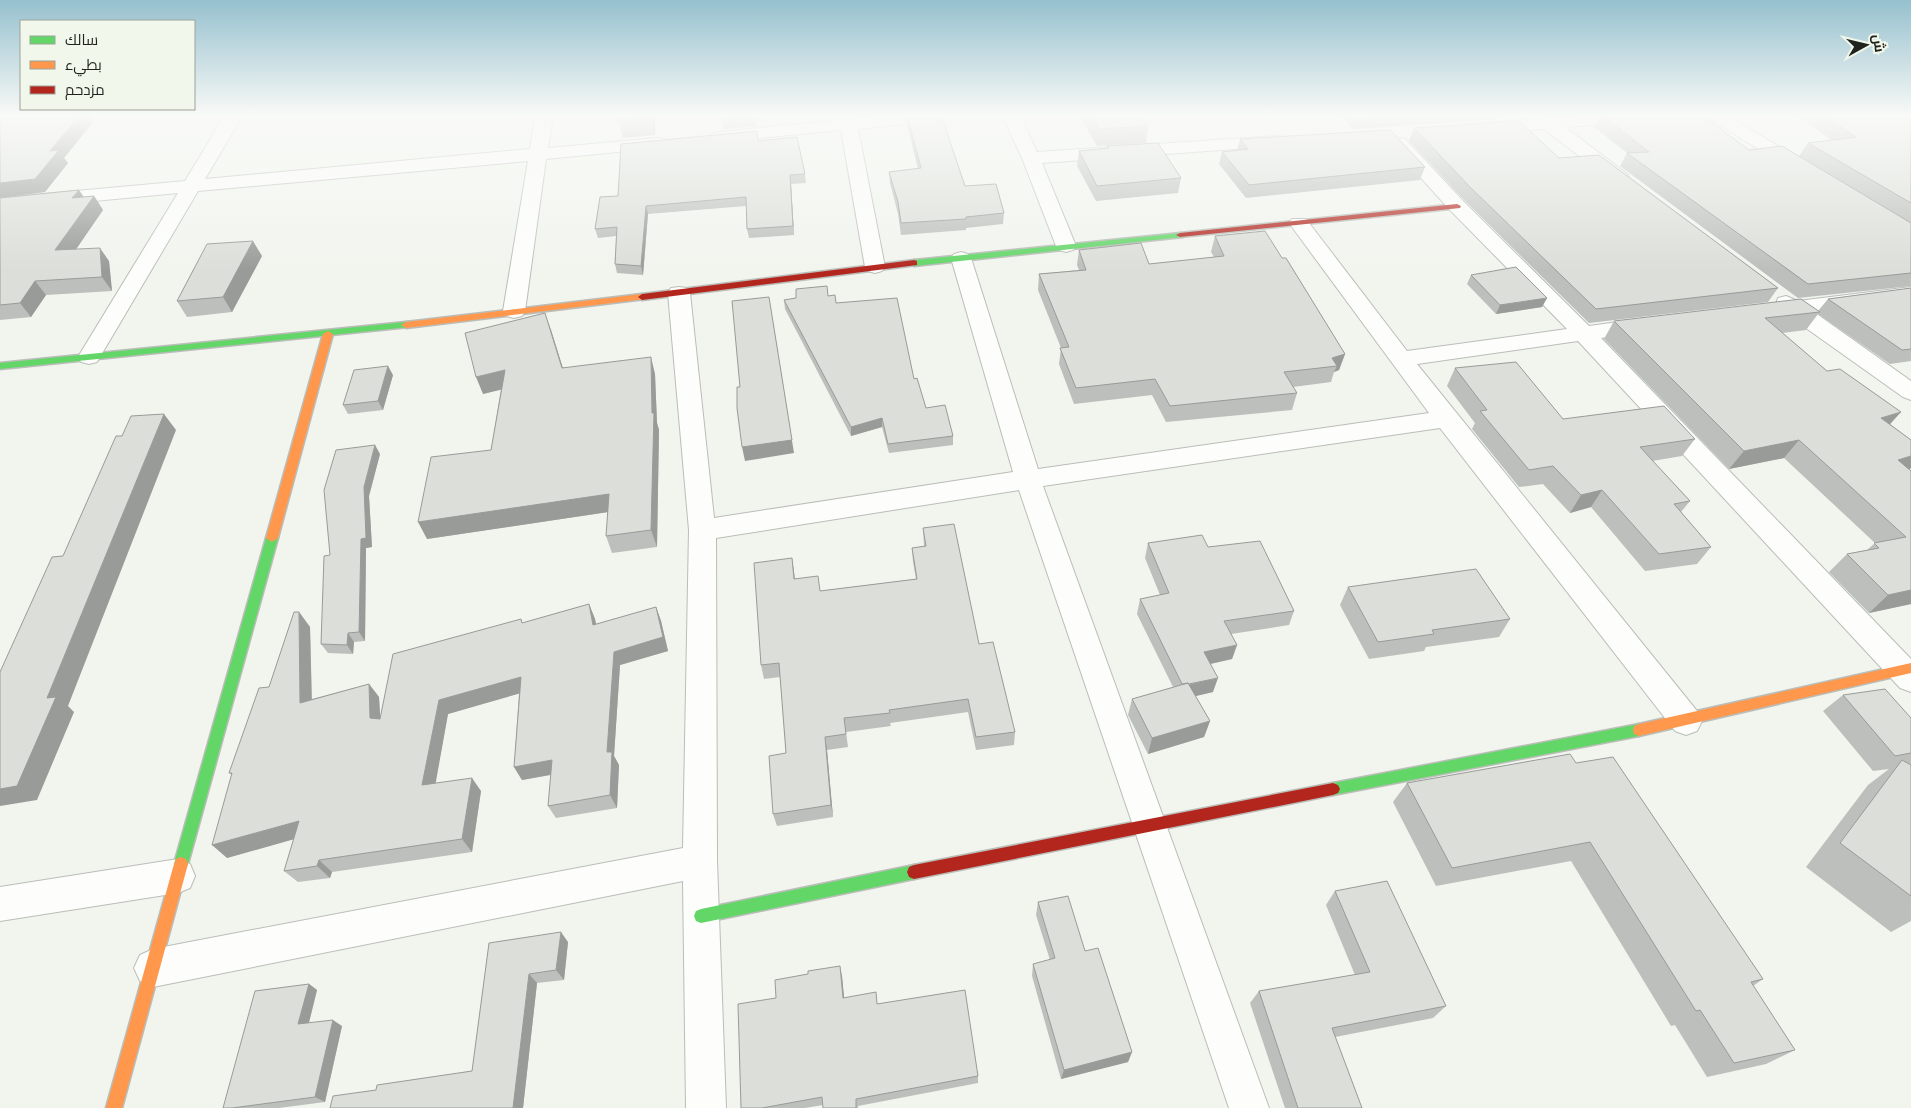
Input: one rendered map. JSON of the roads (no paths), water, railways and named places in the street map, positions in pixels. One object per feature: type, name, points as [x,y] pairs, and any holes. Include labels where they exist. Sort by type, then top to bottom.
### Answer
[{"type":"street","points":[[89,357],[203,167]]},
{"type":"street","points":[[0,204],[406,167]]},
{"type":"street","points":[[514,311],[535,167]]},
{"type":"street","points":[[857,167],[875,266]]},
{"type":"street","points":[[1034,167],[1066,246]]},
{"type":"street","points":[[1423,167],[1457,206],[1583,333],[1908,673]]},
{"type":"street","points":[[1605,167],[1635,190]]},
{"type":"street","points":[[1800,167],[1812,174]]},
{"type":"street","points":[[0,366],[328,334],[679,293],[875,266],[1457,206]]},
{"type":"street","points":[[1299,223],[1446,419],[1686,721]]},
{"type":"street","points":[[961,258],[1028,479],[1249,1108]]},
{"type":"street","points":[[1769,290],[1911,392]]},
{"type":"street","points":[[1755,313],[1911,292]]},
{"type":"street","points":[[679,293],[702,530],[700,861],[706,1108]]},
{"type":"street","points":[[1402,359],[1583,333],[1669,323]]},
{"type":"street","points":[[114,1108],[328,334]]},
{"type":"street","points":[[702,530],[1028,479],[1446,419]]},
{"type":"street","points":[[701,916],[1150,824],[1686,721],[1908,673]]},
{"type":"street","points":[[153,968],[700,861]]},
{"type":"street","points":[[0,904],[178,876]]}]
